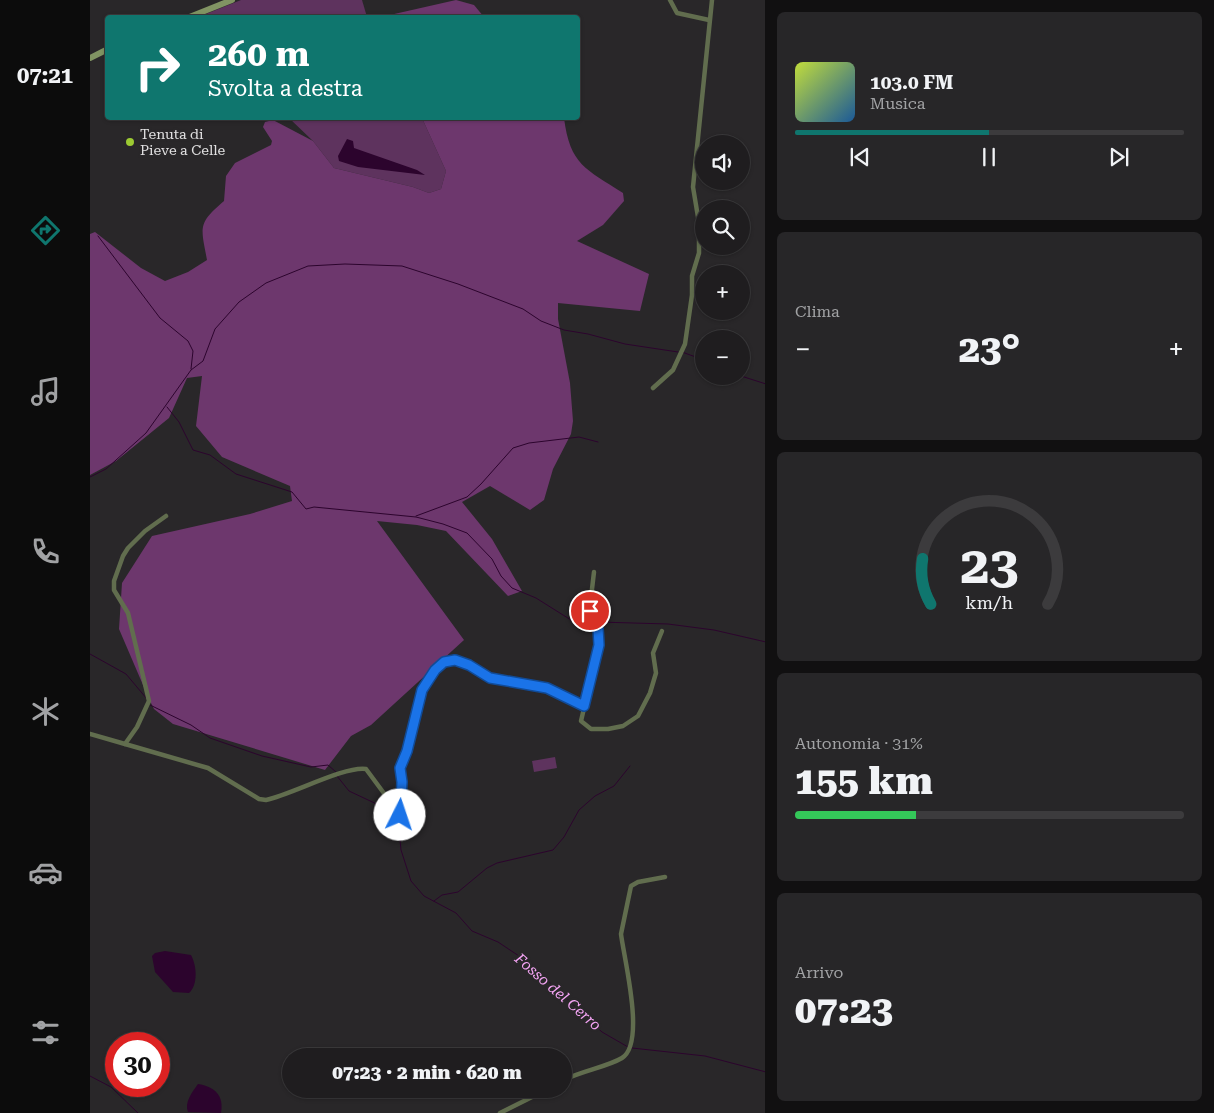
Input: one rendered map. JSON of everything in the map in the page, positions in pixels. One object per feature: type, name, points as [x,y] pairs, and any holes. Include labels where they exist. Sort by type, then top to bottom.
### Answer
[{"type":"main road","points":[[194,15],[232,0]]},
{"type":"main road","points":[[90,58],[105,50]]},
{"type":"street","points":[[670,0],[677,13],[709,20]]},
{"type":"street","points":[[653,388],[673,370],[685,344],[692,295],[692,276],[699,253],[699,223],[693,187],[712,0]]},
{"type":"street","points":[[125,744],[137,727],[149,701],[128,613],[114,590],[114,580],[128,548],[145,531],[166,516]]},
{"type":"street","points":[[594,572],[590,606],[598,628],[599,645],[581,721],[591,729],[615,729],[638,716],[650,693],[656,673],[653,653],[662,631]]},
{"type":"street","points":[[90,734],[208,768],[259,799],[266,800],[323,781],[350,769],[366,769],[400,815],[402,782],[400,768],[407,751],[422,690],[435,670],[444,662],[455,660],[469,665],[490,678],[547,688],[584,706]]},
{"type":"street","points":[[572,1077],[623,1058],[630,1049],[632,1015],[621,934],[622,926],[627,913],[631,886],[638,882],[664,877]]},
{"type":"street","points":[[500,1113],[530,1098]]},
{"type":"shaded area","points":[[241,0],[362,0],[366,15],[204,15]]},
{"type":"shaded area","points":[[456,0],[474,5],[482,15],[390,15]]},
{"type":"shaded area","points":[[273,120],[313,141],[334,168],[413,187],[429,193],[441,189],[446,171],[423,120],[564,120],[567,134],[576,156],[590,171],[623,193],[624,201],[603,225],[577,241],[649,274],[640,311],[558,303],[558,319],[570,383],[573,421],[571,434],[553,469],[544,500],[530,510],[490,486],[462,502],[492,539],[522,591],[508,596],[446,531],[417,525],[377,521],[464,640],[371,725],[351,736],[325,770],[173,724],[154,709],[119,629],[122,583],[152,536],[250,514],[292,501],[290,486],[222,457],[196,426],[202,376],[187,378],[169,418],[116,461],[90,475],[90,234],[95,232],[141,268],[165,281],[188,272],[207,260],[203,240],[203,227],[209,215],[224,201],[226,176],[235,163],[271,145],[272,141],[263,127],[265,122]]},
{"type":"shaded area","points":[[291,120],[423,120],[446,171],[441,189],[429,193],[413,187],[334,168],[313,141]]},
{"type":"shaded area","points":[[347,139],[353,141],[354,148],[417,170],[425,175],[358,167],[339,161],[338,156]]},
{"type":"shaded area","points":[[555,757],[557,768],[534,772],[532,761]]},
{"type":"shaded area","points":[[165,951],[191,955],[196,975],[194,985],[189,993],[173,992],[155,972],[152,956],[155,953]]},
{"type":"shaded area","points":[[198,1084],[209,1087],[217,1093],[221,1101],[221,1113],[188,1112],[188,1101]]},
{"type":"waterway","points":[[98,236],[160,318],[188,341],[193,351],[191,369]]},
{"type":"waterway","points":[[90,477],[106,469],[146,433],[191,370],[203,361],[215,329],[239,302],[266,283],[308,266],[345,264],[402,266],[458,284],[523,309],[541,321],[564,330],[625,344],[678,352]]},
{"type":"waterway","points":[[682,352],[695,357]]},
{"type":"waterway","points":[[750,379],[765,384]]},
{"type":"waterway","points":[[167,407],[179,422],[193,450],[210,455],[236,474],[292,492],[306,509],[314,507],[416,517],[467,533],[492,559],[501,576],[512,588],[536,598],[571,620],[594,623]]},
{"type":"waterway","points":[[416,516],[467,497],[513,448],[529,443],[579,437],[598,442]]},
{"type":"waterway","points":[[598,622],[668,624],[714,630],[765,642]]},
{"type":"waterway","name":"Fosso del Cerro","points":[[90,654],[126,674],[147,699]]},
{"type":"waterway","name":"Fosso del Cerro","points":[[150,705],[191,725],[210,738],[262,756],[311,767],[328,765],[336,772]]},
{"type":"waterway","points":[[434,901],[442,895],[458,892],[487,868],[497,863],[553,850],[564,837],[579,810],[595,796],[614,786],[630,766]]},
{"type":"waterway","name":"Fosso del Cerro","points":[[337,776],[349,791],[383,807],[391,815],[399,830],[401,850],[411,881],[424,896],[456,913],[472,931],[498,942],[528,962],[602,1032],[628,1047]]},
{"type":"waterway","name":"Fosso del Cerro","points":[[632,1048],[705,1056],[765,1072]]},
{"type":"waterway","points":[[90,1076],[111,1087],[138,1113]]},
{"type":"place","name":"Tenuta di Pieve a Celle","points":[[130,142]]},
{"type":"route","points":[[400,815],[402,782],[400,768],[407,751],[422,690],[435,670],[444,662],[455,660],[469,665],[490,678],[547,688],[565,699],[584,706],[599,645],[598,628],[590,611]]}]
